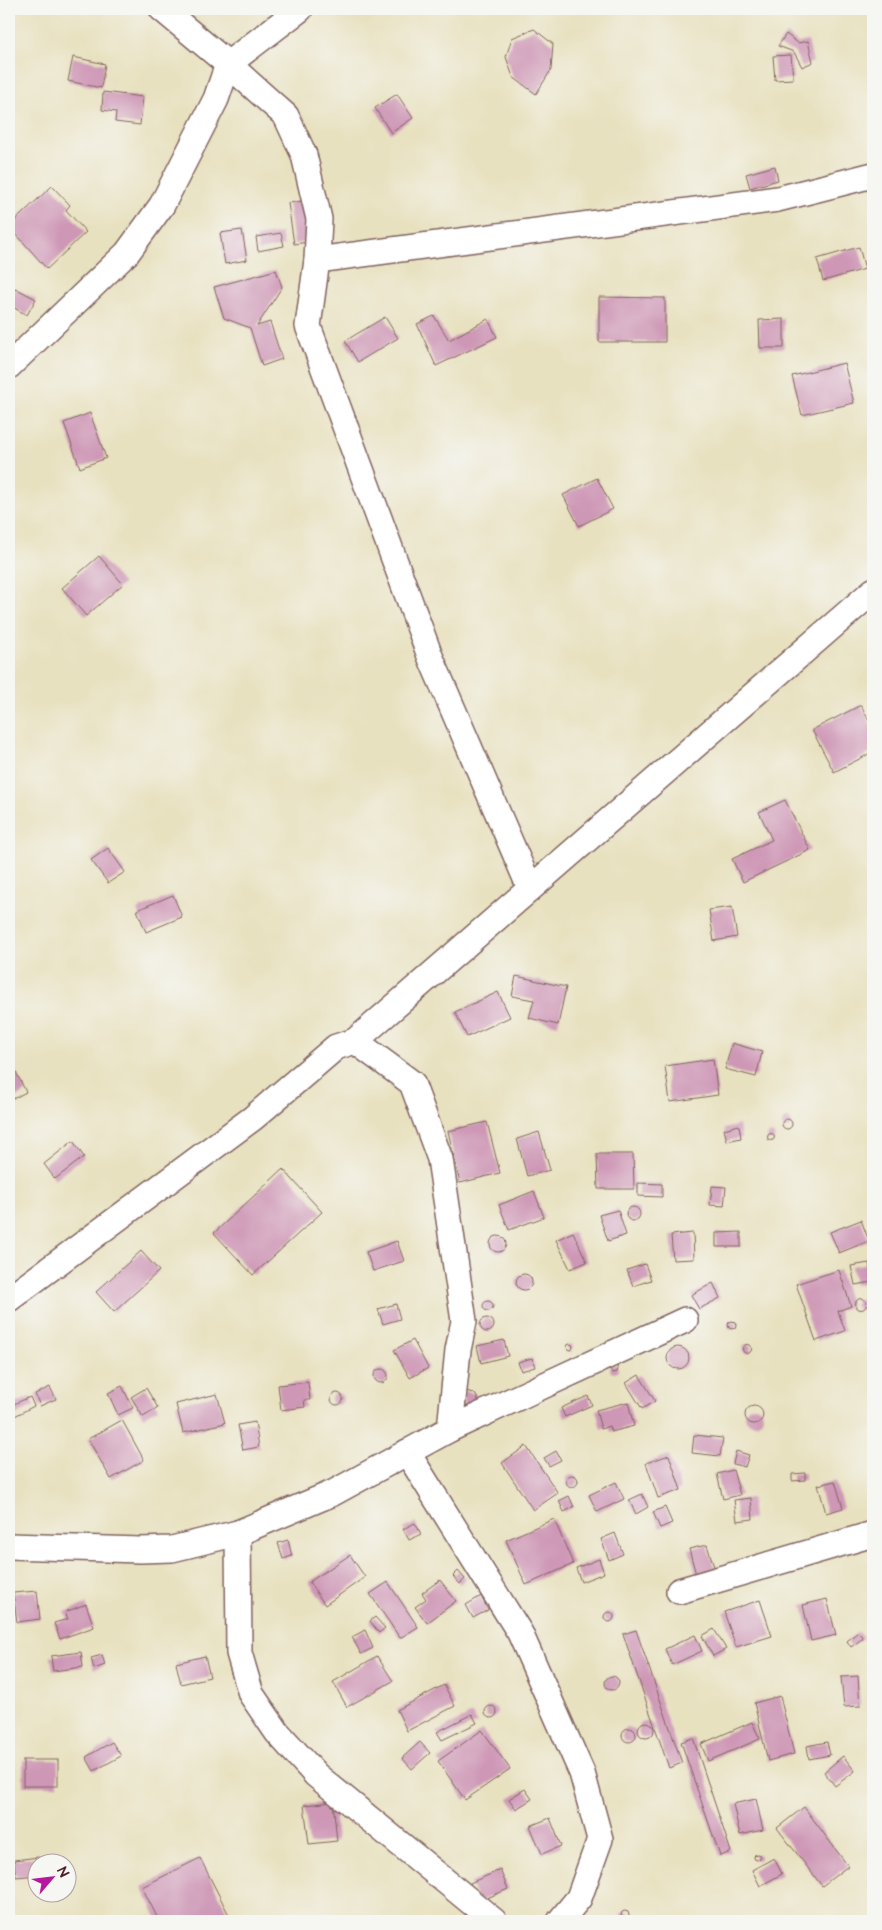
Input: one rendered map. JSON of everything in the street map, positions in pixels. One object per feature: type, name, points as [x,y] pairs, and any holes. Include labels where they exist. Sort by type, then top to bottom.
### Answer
[{"type":"street","points":[[162,9],[286,116],[304,155],[319,219],[317,260],[308,326],[430,656],[530,888]]},
{"type":"street","points":[[9,366],[127,253],[162,205],[216,99],[228,64],[300,9]]},
{"type":"street","points":[[317,260],[778,200],[873,175]]},
{"type":"street","points":[[9,1299],[253,1118],[336,1047],[355,1041],[873,591]]},
{"type":"street","points":[[355,1041],[412,1083],[440,1159],[464,1321],[458,1350],[450,1429]]},
{"type":"street","points":[[9,1546],[140,1550],[172,1549],[238,1533],[333,1493],[450,1429],[685,1320]]},
{"type":"street","points":[[407,1452],[520,1633],[582,1773],[600,1840],[579,1898],[560,1921]]},
{"type":"street","points":[[238,1533],[239,1653],[251,1694],[277,1732],[316,1775],[494,1921]]},
{"type":"street","points":[[679,1591],[873,1534]]},
{"type":"building","points":[[534,29],[553,44],[551,70],[536,94],[513,77],[506,57],[512,38]]},
{"type":"building","points":[[786,34],[798,43],[808,41],[813,62],[802,67],[794,52],[778,46]]},
{"type":"building","points":[[791,55],[793,79],[775,80],[773,56]]},
{"type":"building","points":[[73,57],[105,64],[101,88],[68,81]]},
{"type":"building","points":[[103,92],[143,97],[140,125],[115,122],[116,112],[102,110]]},
{"type":"building","points":[[397,94],[413,118],[391,133],[375,108]]},
{"type":"building","points":[[775,166],[778,180],[750,188],[746,174]]},
{"type":"building","points":[[52,186],[70,205],[66,210],[86,232],[47,269],[9,226]]},
{"type":"building","points":[[309,200],[316,241],[294,244],[288,203]]},
{"type":"building","points":[[242,230],[247,260],[225,264],[220,233]]},
{"type":"building","points":[[281,233],[284,246],[258,251],[256,237]]},
{"type":"building","points":[[859,247],[865,269],[823,281],[817,259]]},
{"type":"building","points":[[276,270],[282,287],[257,326],[270,322],[282,359],[262,366],[250,328],[224,318],[214,287]]},
{"type":"building","points":[[15,288],[36,299],[27,315],[9,305]]},
{"type":"building","points":[[599,297],[665,298],[665,342],[599,342]]},
{"type":"building","points":[[434,316],[449,340],[488,319],[497,337],[436,366],[417,324]]},
{"type":"building","points":[[385,317],[398,338],[358,362],[345,341]]},
{"type":"building","points":[[784,319],[784,348],[760,348],[759,320]]},
{"type":"building","points":[[844,363],[854,403],[802,415],[792,376]]},
{"type":"building","points":[[90,413],[106,458],[80,468],[64,423]]},
{"type":"building","points":[[597,478],[613,509],[579,526],[563,495]]},
{"type":"building","points":[[99,556],[123,584],[86,616],[62,588]]},
{"type":"building","points":[[861,705],[873,729],[873,752],[834,772],[812,730]]},
{"type":"building","points":[[785,800],[810,850],[743,882],[732,859],[772,840],[759,812]]},
{"type":"building","points":[[108,848],[125,872],[108,883],[91,860]]},
{"type":"building","points":[[173,895],[182,917],[146,932],[137,910]]},
{"type":"building","points":[[732,907],[737,937],[714,941],[709,910]]},
{"type":"building","points":[[516,976],[566,987],[558,1025],[529,1018],[534,1000],[512,996]]},
{"type":"building","points":[[498,992],[510,1017],[467,1037],[455,1012]]},
{"type":"building","points":[[732,1043],[762,1052],[756,1077],[725,1069]]},
{"type":"building","points":[[713,1059],[718,1095],[670,1102],[665,1066]]},
{"type":"building","points":[[11,1062],[26,1092],[9,1101],[9,1063]]},
{"type":"building","points":[[787,1119],[792,1124],[787,1129],[782,1124]]},
{"type":"building","points":[[487,1122],[500,1173],[460,1183],[448,1131]]},
{"type":"building","points":[[739,1125],[741,1138],[727,1141],[724,1129]]},
{"type":"building","points":[[539,1132],[550,1170],[527,1176],[517,1139]]},
{"type":"building","points":[[771,1133],[775,1137],[771,1141],[767,1137]]},
{"type":"building","points":[[73,1141],[84,1157],[55,1179],[44,1164]]},
{"type":"building","points":[[597,1154],[633,1154],[634,1189],[598,1189]]},
{"type":"building","points":[[283,1169],[322,1212],[253,1275],[214,1233]]},
{"type":"building","points":[[638,1183],[662,1184],[662,1197],[638,1196]]},
{"type":"building","points":[[712,1186],[726,1187],[724,1206],[710,1205]]},
{"type":"building","points":[[534,1191],[544,1217],[509,1230],[499,1205]]},
{"type":"building","points":[[633,1207],[638,1209],[640,1214],[638,1219],[633,1221],[628,1219],[626,1214],[628,1209]]},
{"type":"building","points":[[618,1210],[626,1235],[608,1241],[599,1215]]},
{"type":"building","points":[[861,1220],[869,1241],[839,1253],[830,1232]]},
{"type":"building","points":[[573,1232],[587,1262],[570,1269],[556,1240]]},
{"type":"building","points":[[741,1232],[741,1247],[716,1247],[716,1233]]},
{"type":"building","points":[[693,1233],[694,1259],[673,1260],[671,1235]]},
{"type":"building","points":[[498,1236],[504,1238],[506,1244],[504,1250],[498,1252],[492,1250],[490,1244],[492,1238]]},
{"type":"building","points":[[397,1241],[404,1261],[373,1271],[366,1252]]},
{"type":"building","points":[[141,1251],[159,1271],[114,1312],[96,1292]]},
{"type":"building","points":[[869,1263],[872,1282],[855,1285],[851,1266]]},
{"type":"building","points":[[645,1264],[651,1280],[633,1286],[627,1270]]},
{"type":"building","points":[[839,1270],[851,1306],[838,1311],[845,1331],[816,1341],[796,1284]]},
{"type":"building","points":[[521,1274],[527,1274],[532,1279],[530,1288],[521,1290],[516,1285],[516,1279]]},
{"type":"building","points":[[713,1283],[720,1298],[699,1309],[691,1295]]},
{"type":"building","points":[[861,1298],[867,1304],[861,1310],[855,1304]]},
{"type":"building","points":[[486,1301],[490,1301],[493,1306],[492,1310],[486,1311],[483,1308],[483,1304]]},
{"type":"building","points":[[396,1304],[400,1319],[383,1324],[378,1309]]},
{"type":"building","points":[[487,1318],[492,1320],[494,1325],[492,1330],[487,1332],[482,1330],[480,1325],[482,1320]]},
{"type":"building","points":[[732,1321],[736,1325],[732,1329],[728,1325]]},
{"type":"building","points":[[413,1340],[428,1368],[410,1378],[394,1350]]},
{"type":"building","points":[[504,1340],[508,1356],[481,1363],[477,1346]]},
{"type":"building","points":[[570,1344],[573,1347],[570,1350],[567,1347]]},
{"type":"building","points":[[747,1344],[752,1349],[747,1354],[742,1349]]},
{"type":"building","points":[[678,1347],[686,1350],[689,1358],[686,1366],[678,1369],[670,1366],[667,1358],[670,1350]]},
{"type":"building","points":[[532,1358],[535,1367],[521,1371],[518,1362]]},
{"type":"building","points":[[614,1365],[618,1369],[614,1373],[610,1369]]},
{"type":"building","points":[[378,1369],[384,1369],[388,1376],[384,1383],[378,1383],[374,1379],[374,1373]]},
{"type":"building","points":[[639,1375],[655,1401],[642,1409],[626,1383]]},
{"type":"building","points":[[308,1382],[310,1400],[304,1400],[305,1407],[281,1410],[278,1385]]},
{"type":"building","points":[[122,1386],[133,1408],[118,1415],[108,1393]]},
{"type":"building","points":[[50,1387],[56,1399],[40,1406],[35,1394]]},
{"type":"building","points":[[146,1388],[158,1408],[143,1417],[131,1397]]},
{"type":"building","points":[[467,1391],[475,1394],[478,1399],[477,1405],[472,1409],[463,1409],[464,1392]]},
{"type":"building","points":[[339,1393],[342,1394],[342,1404],[335,1405],[332,1404],[331,1397],[332,1394]]},
{"type":"building","points":[[217,1394],[225,1423],[183,1433],[176,1404]]},
{"type":"building","points":[[588,1396],[592,1405],[565,1417],[561,1408]]},
{"type":"building","points":[[30,1397],[34,1406],[9,1419],[9,1406]]},
{"type":"building","points":[[628,1402],[634,1426],[611,1432],[609,1426],[601,1429],[596,1410]]},
{"type":"building","points":[[754,1406],[760,1409],[763,1415],[760,1421],[754,1424],[748,1421],[745,1415],[748,1409]]},
{"type":"building","points":[[122,1420],[144,1460],[111,1479],[88,1439]]},
{"type":"building","points":[[255,1422],[259,1447],[243,1450],[238,1425]]},
{"type":"building","points":[[694,1435],[723,1438],[720,1456],[692,1453]]},
{"type":"building","points":[[526,1446],[558,1493],[533,1510],[502,1463]]},
{"type":"building","points":[[556,1451],[561,1460],[549,1466],[544,1458]]},
{"type":"building","points":[[736,1451],[749,1455],[745,1467],[733,1464]]},
{"type":"building","points":[[669,1455],[681,1490],[658,1498],[646,1463]]},
{"type":"building","points":[[733,1470],[740,1495],[723,1499],[717,1474]]},
{"type":"building","points":[[805,1473],[805,1480],[792,1481],[792,1474]]},
{"type":"building","points":[[572,1475],[578,1481],[572,1487],[566,1481]]},
{"type":"building","points":[[835,1481],[843,1508],[826,1513],[818,1485]]},
{"type":"building","points":[[616,1482],[624,1499],[597,1512],[589,1495]]},
{"type":"building","points":[[642,1494],[648,1507],[636,1514],[629,1500]]},
{"type":"building","points":[[569,1496],[574,1507],[564,1512],[559,1501]]},
{"type":"building","points":[[751,1498],[753,1519],[737,1521],[734,1500]]},
{"type":"building","points":[[665,1507],[672,1523],[660,1528],[653,1512]]},
{"type":"building","points":[[554,1519],[573,1564],[526,1585],[506,1540]]},
{"type":"building","points":[[415,1523],[421,1534],[409,1540],[403,1529]]},
{"type":"building","points":[[615,1533],[623,1554],[609,1560],[601,1539]]},
{"type":"building","points":[[288,1540],[292,1556],[283,1559],[278,1543]]},
{"type":"building","points":[[707,1545],[716,1573],[697,1578],[689,1549]]},
{"type":"building","points":[[350,1555],[365,1577],[325,1605],[309,1582]]},
{"type":"building","points":[[599,1559],[604,1573],[581,1582],[576,1568]]},
{"type":"building","points":[[458,1571],[465,1579],[460,1584],[453,1576]]},
{"type":"building","points":[[440,1580],[456,1601],[427,1623],[415,1607],[426,1599],[422,1593]]},
{"type":"building","points":[[388,1582],[418,1627],[400,1638],[370,1594]]},
{"type":"building","points":[[37,1591],[40,1619],[17,1622],[13,1593]]},
{"type":"building","points":[[481,1596],[488,1610],[473,1618],[466,1605]]},
{"type":"building","points":[[827,1599],[836,1635],[811,1641],[803,1605]]},
{"type":"building","points":[[760,1600],[772,1636],[736,1647],[724,1612]]},
{"type":"building","points":[[86,1604],[94,1627],[60,1639],[54,1623],[68,1619],[65,1612]]},
{"type":"building","points":[[609,1612],[614,1617],[609,1622],[604,1617]]},
{"type":"building","points":[[375,1617],[385,1628],[379,1633],[370,1621]]},
{"type":"building","points":[[714,1629],[726,1649],[713,1656],[702,1636]]},
{"type":"building","points":[[365,1630],[373,1648],[361,1654],[352,1637]]},
{"type":"building","points":[[636,1630],[682,1763],[669,1768],[623,1634]]},
{"type":"building","points":[[858,1632],[863,1638],[851,1647],[847,1641]]},
{"type":"building","points":[[695,1635],[702,1651],[672,1665],[665,1649]]},
{"type":"building","points":[[81,1652],[83,1667],[53,1671],[51,1656]]},
{"type":"building","points":[[102,1655],[105,1665],[94,1669],[91,1658]]},
{"type":"building","points":[[205,1656],[210,1677],[181,1684],[176,1663]]},
{"type":"building","points":[[377,1656],[393,1681],[347,1707],[333,1682]]},
{"type":"building","points":[[612,1676],[617,1678],[619,1683],[617,1688],[612,1690],[607,1688],[605,1683],[607,1678]]},
{"type":"building","points":[[858,1676],[860,1706],[844,1707],[841,1677]]},
{"type":"building","points":[[444,1685],[455,1706],[407,1731],[397,1710]]},
{"type":"building","points":[[780,1696],[794,1754],[768,1761],[754,1703]]},
{"type":"building","points":[[491,1706],[497,1712],[491,1718],[485,1712]]},
{"type":"building","points":[[472,1714],[477,1723],[442,1740],[437,1732]]},
{"type":"building","points":[[646,1722],[654,1730],[646,1738],[638,1730]]},
{"type":"building","points":[[752,1722],[760,1739],[708,1761],[701,1744]]},
{"type":"building","points":[[629,1728],[634,1730],[636,1735],[634,1740],[629,1742],[624,1740],[622,1735],[624,1730]]},
{"type":"building","points":[[482,1730],[510,1769],[465,1800],[438,1761]]},
{"type":"building","points":[[693,1738],[731,1852],[720,1856],[681,1742]]},
{"type":"building","points":[[112,1742],[121,1756],[94,1771],[86,1757]]},
{"type":"building","points":[[420,1742],[430,1753],[412,1769],[402,1758]]},
{"type":"building","points":[[827,1742],[830,1755],[809,1759],[807,1746]]},
{"type":"building","points":[[843,1756],[855,1771],[835,1786],[824,1772]]},
{"type":"building","points":[[23,1760],[58,1760],[58,1786],[23,1786]]},
{"type":"building","points":[[525,1789],[532,1799],[516,1809],[509,1799]]},
{"type":"building","points":[[756,1799],[763,1830],[740,1835],[733,1804]]},
{"type":"building","points":[[333,1802],[337,1841],[309,1844],[304,1805]]},
{"type":"building","points":[[804,1807],[848,1866],[822,1886],[777,1828]]},
{"type":"building","points":[[550,1818],[561,1846],[542,1854],[530,1826]]},
{"type":"building","points":[[757,1854],[760,1857],[757,1860],[754,1857]]},
{"type":"building","points":[[28,1858],[28,1876],[16,1877],[14,1860]]},
{"type":"building","points":[[200,1858],[230,1917],[220,1921],[159,1921],[142,1887]]},
{"type":"building","points":[[774,1858],[782,1874],[760,1886],[752,1870]]},
{"type":"building","points":[[500,1870],[508,1889],[478,1902],[470,1883]]},
{"type":"building","points":[[625,1911],[629,1915],[625,1919],[621,1915]]}]
